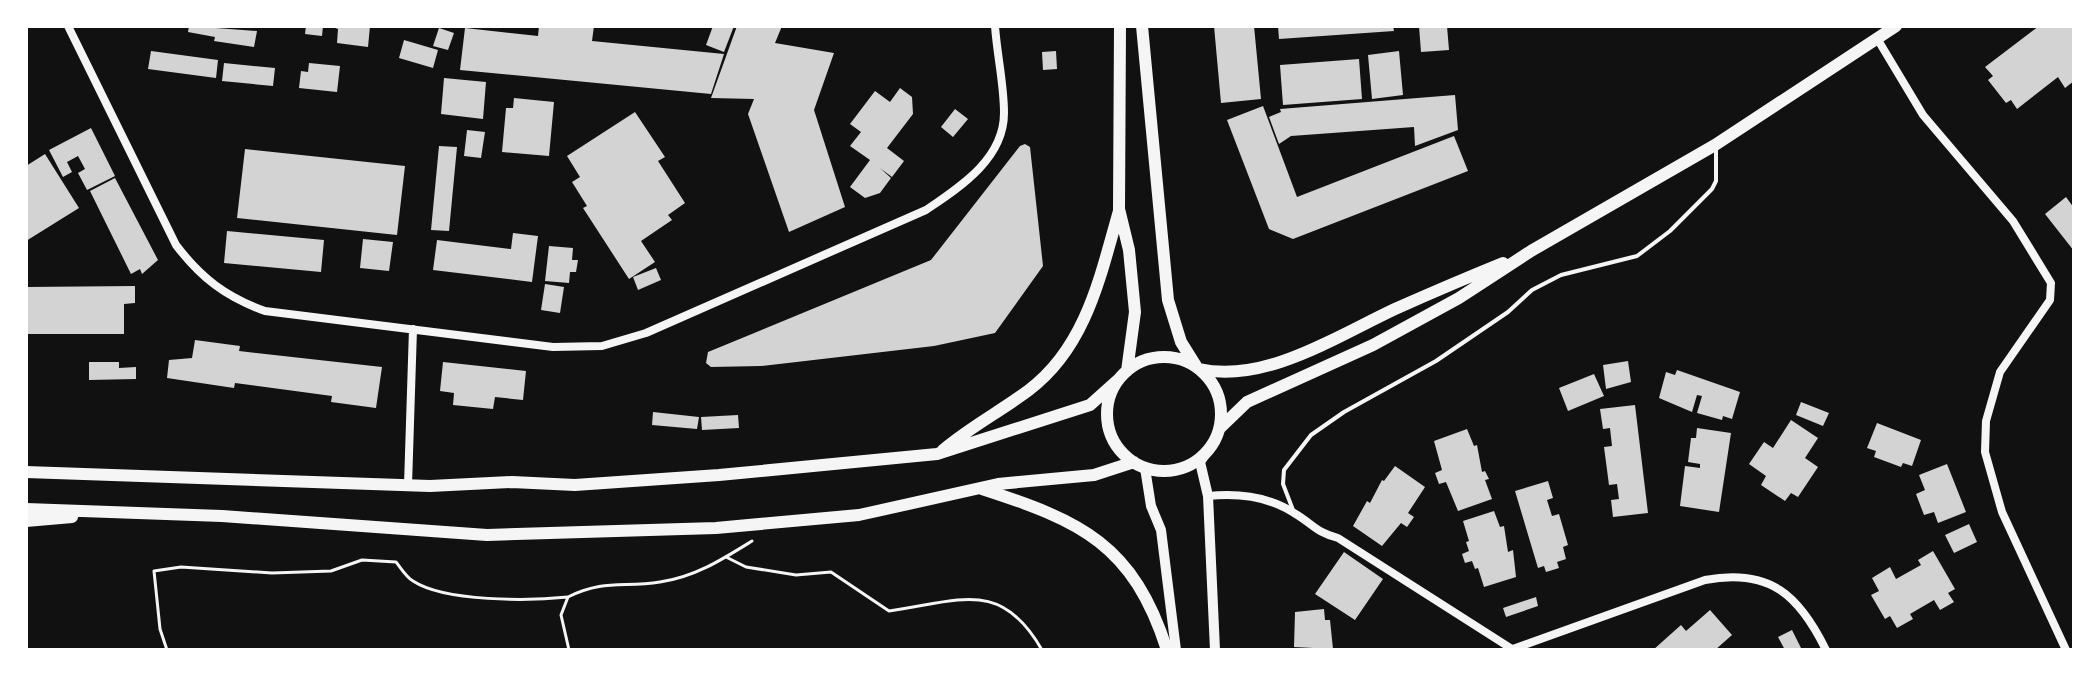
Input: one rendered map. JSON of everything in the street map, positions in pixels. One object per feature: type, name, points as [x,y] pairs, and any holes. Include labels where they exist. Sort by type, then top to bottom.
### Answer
[{"type":"main road","points":[[1120,26],[1119,209],[1129,250],[1135,312],[1123,375],[1111,393],[1108,424],[1121,452],[1139,465],[1166,471],[1186,466],[1203,455],[1218,433],[1247,402],[1373,345],[1459,298],[1531,251],[1715,145],[1896,26]]},
{"type":"main road","points":[[1142,26],[1168,300],[1181,342],[1218,395],[1218,433]]},
{"type":"main road","points":[[937,454],[969,428],[1032,388],[1058,363],[1081,331],[1119,209]]},
{"type":"main road","points":[[26,472],[408,485],[512,482],[575,485],[937,454],[1090,405],[1123,375],[1150,359],[1166,357],[1214,372],[1248,370],[1294,356],[1531,251]]},
{"type":"main road","points":[[26,509],[127,512],[487,535],[716,528],[859,515],[979,488],[1094,475],[1139,465]]},
{"type":"main road","points":[[979,488],[1040,508],[1090,533],[1124,563],[1155,611],[1167,650]]},
{"type":"main road","points":[[26,521],[127,512]]},
{"type":"street","points":[[68,26],[176,245],[196,271],[230,298],[265,311],[553,347],[602,346],[646,333],[926,210],[962,186],[994,152],[1004,115],[995,26]]},
{"type":"street","points":[[1878,40],[1923,115],[2013,221],[2051,283],[2050,300],[2000,372],[1986,421],[1985,452],[2002,512],[2066,650]]},
{"type":"street","points":[[408,485],[413,329]]},
{"type":"street","points":[[1215,650],[1208,496],[1200,462],[1218,433]]},
{"type":"street","points":[[1139,465],[1161,530],[1176,650]]},
{"type":"street","points":[[1208,496],[1243,493],[1294,513],[1317,533],[1338,538],[1511,649],[1705,580],[1750,576],[1788,594],[1803,609],[1826,650]]},
{"type":"lane","points":[[1294,513],[1286,498],[1284,470],[1311,435],[1344,412],[1436,361],[1508,312],[1532,290],[1561,275],[1637,256],[1670,231],[1712,189],[1716,181],[1715,145]]},
{"type":"path","points":[[167,650],[160,629],[154,571],[181,567],[272,573],[331,571],[362,560],[396,562],[411,580],[433,591],[524,601],[568,597],[610,583],[664,582],[709,567],[760,536]]},
{"type":"path","points":[[726,557],[746,567],[796,575],[831,572],[889,611],[989,600],[1006,605],[1023,621],[1042,650]]},
{"type":"path","points":[[568,597],[561,615],[569,650]]},
{"type":"building","points":[[189,26],[257,31],[254,47],[214,41],[215,37],[188,32]]},
{"type":"building","points":[[306,26],[323,26],[322,36],[305,34]]},
{"type":"building","points":[[330,26],[370,26],[368,47],[337,43],[338,29]]},
{"type":"building","points":[[539,26],[594,26],[592,41],[724,54],[711,94],[460,70],[465,28],[538,36]]},
{"type":"building","points":[[713,26],[734,26],[724,52],[706,45]]},
{"type":"building","points":[[737,26],[782,26],[775,43],[834,53],[814,110],[845,207],[789,232],[748,114],[754,99],[711,98]]},
{"type":"building","points":[[1214,26],[1254,26],[1261,99],[1221,103]]},
{"type":"building","points":[[1278,26],[1393,26],[1394,31],[1279,39]]},
{"type":"building","points":[[1419,26],[1447,26],[1449,50],[1421,52]]},
{"type":"building","points":[[2039,26],[2074,26],[2074,81],[2065,88],[2058,77],[2017,109],[2011,100],[2006,103],[1988,80],[1993,76],[1985,67]]},
{"type":"building","points":[[439,28],[454,33],[448,50],[433,46]]},
{"type":"building","points":[[404,40],[438,50],[433,68],[399,58]]},
{"type":"building","points":[[151,51],[218,60],[216,78],[148,69]]},
{"type":"building","points":[[1056,51],[1057,69],[1043,70],[1042,52]]},
{"type":"building","points":[[1399,51],[1403,95],[1372,99],[1368,55]]},
{"type":"building","points":[[1359,59],[1362,99],[1283,105],[1280,65]]},
{"type":"building","points":[[224,63],[275,68],[273,86],[222,81]]},
{"type":"building","points":[[309,63],[340,66],[337,92],[299,88],[301,71],[308,72]]},
{"type":"building","points":[[444,78],[486,82],[483,119],[441,114]]},
{"type":"building","points":[[900,88],[912,97],[913,114],[887,148],[904,161],[892,177],[880,168],[891,178],[880,193],[865,198],[850,187],[870,160],[850,146],[861,132],[850,124],[875,91],[890,102]]},
{"type":"building","points":[[1455,95],[1458,130],[1415,146],[1414,127],[1291,136],[1279,144],[1269,117],[1281,112],[1280,109]]},
{"type":"building","points":[[514,98],[554,102],[549,156],[502,152],[506,108],[513,108]]},
{"type":"building","points":[[1263,106],[1297,197],[1454,136],[1468,171],[1293,239],[1269,229],[1227,120]]},
{"type":"building","points":[[955,109],[968,119],[953,137],[941,127]]},
{"type":"building","points":[[635,112],[665,157],[658,161],[685,203],[668,215],[672,220],[641,241],[655,262],[629,279],[583,208],[587,206],[572,182],[580,177],[567,156]]},
{"type":"building","points":[[91,128],[115,176],[87,190],[78,173],[85,169],[78,156],[67,162],[72,172],[63,177],[49,150]]},
{"type":"building","points":[[467,130],[485,132],[481,158],[464,156]]},
{"type":"building","points":[[1025,144],[1030,147],[1043,266],[995,333],[934,346],[761,366],[711,367],[706,363],[708,352],[931,260],[1020,146]]},
{"type":"building","points":[[439,146],[457,147],[449,231],[431,230]]},
{"type":"building","points":[[245,149],[405,166],[397,235],[237,218]]},
{"type":"building","points":[[45,154],[79,208],[26,241],[26,166]]},
{"type":"building","points":[[115,178],[158,260],[142,274],[140,269],[131,274],[90,191]]},
{"type":"building","points":[[2066,197],[2074,208],[2074,251],[2045,214]]},
{"type":"building","points":[[227,231],[324,240],[321,272],[224,263]]},
{"type":"building","points":[[513,233],[538,236],[532,282],[433,270],[437,240],[511,249]]},
{"type":"building","points":[[363,239],[393,242],[389,271],[360,268]]},
{"type":"building","points":[[549,246],[573,248],[572,260],[578,260],[576,272],[570,272],[569,283],[545,281]]},
{"type":"building","points":[[656,268],[661,280],[638,290],[633,277]]},
{"type":"building","points":[[545,284],[564,287],[560,313],[541,310]]},
{"type":"building","points":[[135,286],[135,303],[124,304],[124,334],[26,334],[26,287]]},
{"type":"building","points":[[195,340],[240,346],[239,351],[382,367],[376,408],[331,402],[332,396],[235,383],[234,388],[167,378],[169,360],[192,358]]},
{"type":"building","points":[[1628,361],[1631,382],[1606,389],[1603,365]]},
{"type":"building","points":[[89,362],[119,362],[119,368],[136,367],[136,379],[89,380]]},
{"type":"building","points":[[443,362],[526,371],[523,400],[495,397],[493,409],[453,405],[454,393],[440,391]]},
{"type":"building","points":[[1677,370],[1740,392],[1732,419],[1723,416],[1722,420],[1697,413],[1702,396],[1697,395],[1692,412],[1659,398],[1666,372],[1675,375]]},
{"type":"building","points":[[1594,374],[1604,396],[1568,411],[1559,388]]},
{"type":"building","points":[[1801,402],[1829,413],[1823,426],[1796,415]]},
{"type":"building","points":[[1635,405],[1648,513],[1613,517],[1611,500],[1619,499],[1617,484],[1609,485],[1604,447],[1612,446],[1610,428],[1603,429],[1600,409]]},
{"type":"building","points":[[653,412],[699,417],[697,429],[652,425]]},
{"type":"building","points":[[738,415],[739,428],[702,430],[701,417]]},
{"type":"building","points":[[1791,420],[1818,438],[1805,458],[1818,467],[1798,497],[1791,493],[1785,501],[1761,485],[1766,476],[1749,464],[1764,442],[1773,448]]},
{"type":"building","points":[[1877,423],[1921,440],[1912,466],[1903,463],[1901,467],[1874,457],[1876,451],[1867,448]]},
{"type":"building","points":[[1697,428],[1731,433],[1719,512],[1680,506],[1685,466],[1700,468],[1700,464],[1688,462],[1691,438],[1696,438]]},
{"type":"building","points":[[1467,429],[1474,446],[1477,445],[1482,472],[1485,471],[1489,479],[1485,480],[1492,499],[1458,511],[1446,482],[1439,484],[1435,473],[1442,470],[1434,441]]},
{"type":"building","points":[[1947,464],[1966,512],[1938,523],[1934,512],[1924,515],[1916,494],[1925,490],[1919,475]]},
{"type":"building","points":[[1395,466],[1425,487],[1408,513],[1414,517],[1407,527],[1401,523],[1382,546],[1353,526],[1367,501],[1370,503],[1382,480]]},
{"type":"building","points":[[1548,481],[1553,498],[1547,500],[1552,516],[1559,514],[1568,545],[1563,547],[1566,559],[1557,562],[1559,568],[1546,572],[1544,566],[1538,568],[1515,491]]},
{"type":"building","points":[[1494,511],[1500,527],[1504,526],[1508,552],[1513,550],[1516,577],[1484,587],[1478,568],[1475,569],[1472,561],[1465,563],[1462,554],[1469,551],[1463,521]]},
{"type":"building","points":[[1969,524],[1977,542],[1954,553],[1945,535]]},
{"type":"building","points":[[1933,551],[1955,589],[1948,593],[1954,602],[1940,610],[1934,600],[1910,614],[1913,619],[1897,628],[1890,616],[1885,619],[1871,595],[1879,591],[1872,578],[1890,567],[1896,579],[1921,565],[1918,560]]},
{"type":"building","points":[[1344,552],[1383,579],[1355,620],[1315,594]]},
{"type":"building","points":[[1536,597],[1538,606],[1506,617],[1503,608]]},
{"type":"building","points":[[1324,609],[1325,620],[1330,620],[1333,649],[1294,647],[1295,612]]},
{"type":"building","points":[[1710,610],[1732,635],[1715,650],[1653,650],[1681,625],[1686,631]]},
{"type":"building","points":[[1792,630],[1802,650],[1785,650],[1778,637]]}]
